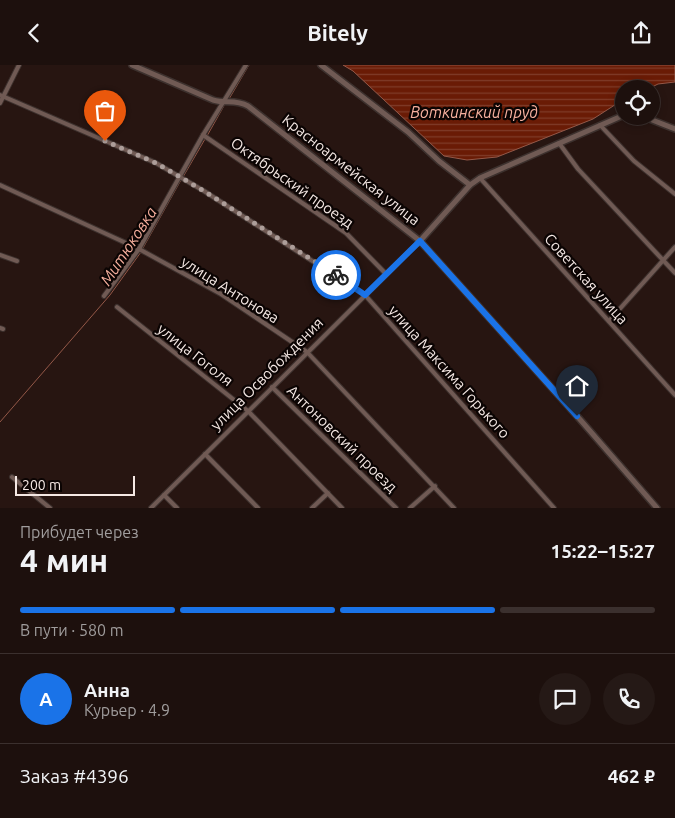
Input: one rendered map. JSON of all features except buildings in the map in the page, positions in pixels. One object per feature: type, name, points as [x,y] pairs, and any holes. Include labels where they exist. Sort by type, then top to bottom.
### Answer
[{"type":"street","points":[[0,103],[18,65]]},
{"type":"street","name":"Красноармейская улица","points":[[132,65],[213,100],[233,101],[248,105],[420,241],[657,508]]},
{"type":"street","points":[[104,296],[139,249],[182,178],[203,135],[246,65]]},
{"type":"street","points":[[321,65],[408,132],[439,161],[470,185]]},
{"type":"street","name":"улица Максима Горького","points":[[2,96],[156,163],[365,295],[554,508]]},
{"type":"street","name":"улица Освобождения","points":[[151,508],[420,241],[470,185],[480,178],[615,119]]},
{"type":"street","points":[[660,123],[675,129]]},
{"type":"street","points":[[600,125],[634,161],[675,194]]},
{"type":"street","name":"Октябрьский проезд","points":[[203,135],[346,233],[386,274]]},
{"type":"street","points":[[559,143],[578,169],[675,273]]},
{"type":"street","name":"Советская улица","points":[[480,178],[675,395]]},
{"type":"street","name":"улица Антонова","points":[[0,185],[144,251],[220,294],[307,352],[454,508]]},
{"type":"street","points":[[609,321],[675,247]]},
{"type":"street","points":[[0,255],[17,261]]},
{"type":"street","name":"улица Гоголя","points":[[117,307],[248,411],[342,508]]},
{"type":"street","name":"Антоновский проезд","points":[[272,387],[396,508]]},
{"type":"street","points":[[205,455],[258,508]]},
{"type":"street","points":[[12,477],[50,508]]},
{"type":"street","points":[[410,508],[435,486]]},
{"type":"street","points":[[312,508],[328,493]]},
{"type":"street","points":[[164,495],[177,508]]},
{"type":"water","name":"Воткинский пруд","points":[[343,65],[675,65],[675,82],[660,84],[660,80],[615,80],[615,105],[593,119],[497,157],[467,160],[444,156],[353,71]]},
{"type":"waterway","name":"Митюковка","points":[[229,99],[249,65]]},
{"type":"waterway","name":"Митюковка","points":[[207,136],[225,104]]},
{"type":"waterway","name":"Митюковка","points":[[183,177],[205,139]]},
{"type":"waterway","name":"Митюковка","points":[[143,248],[181,180]]},
{"type":"waterway","name":"Митюковка","points":[[0,422],[110,295],[141,252]]},
{"type":"way so far","points":[[105,141],[156,163],[204,191],[336,275]]},
{"type":"route","points":[[336,275],[365,295],[420,241],[577,416]]}]
